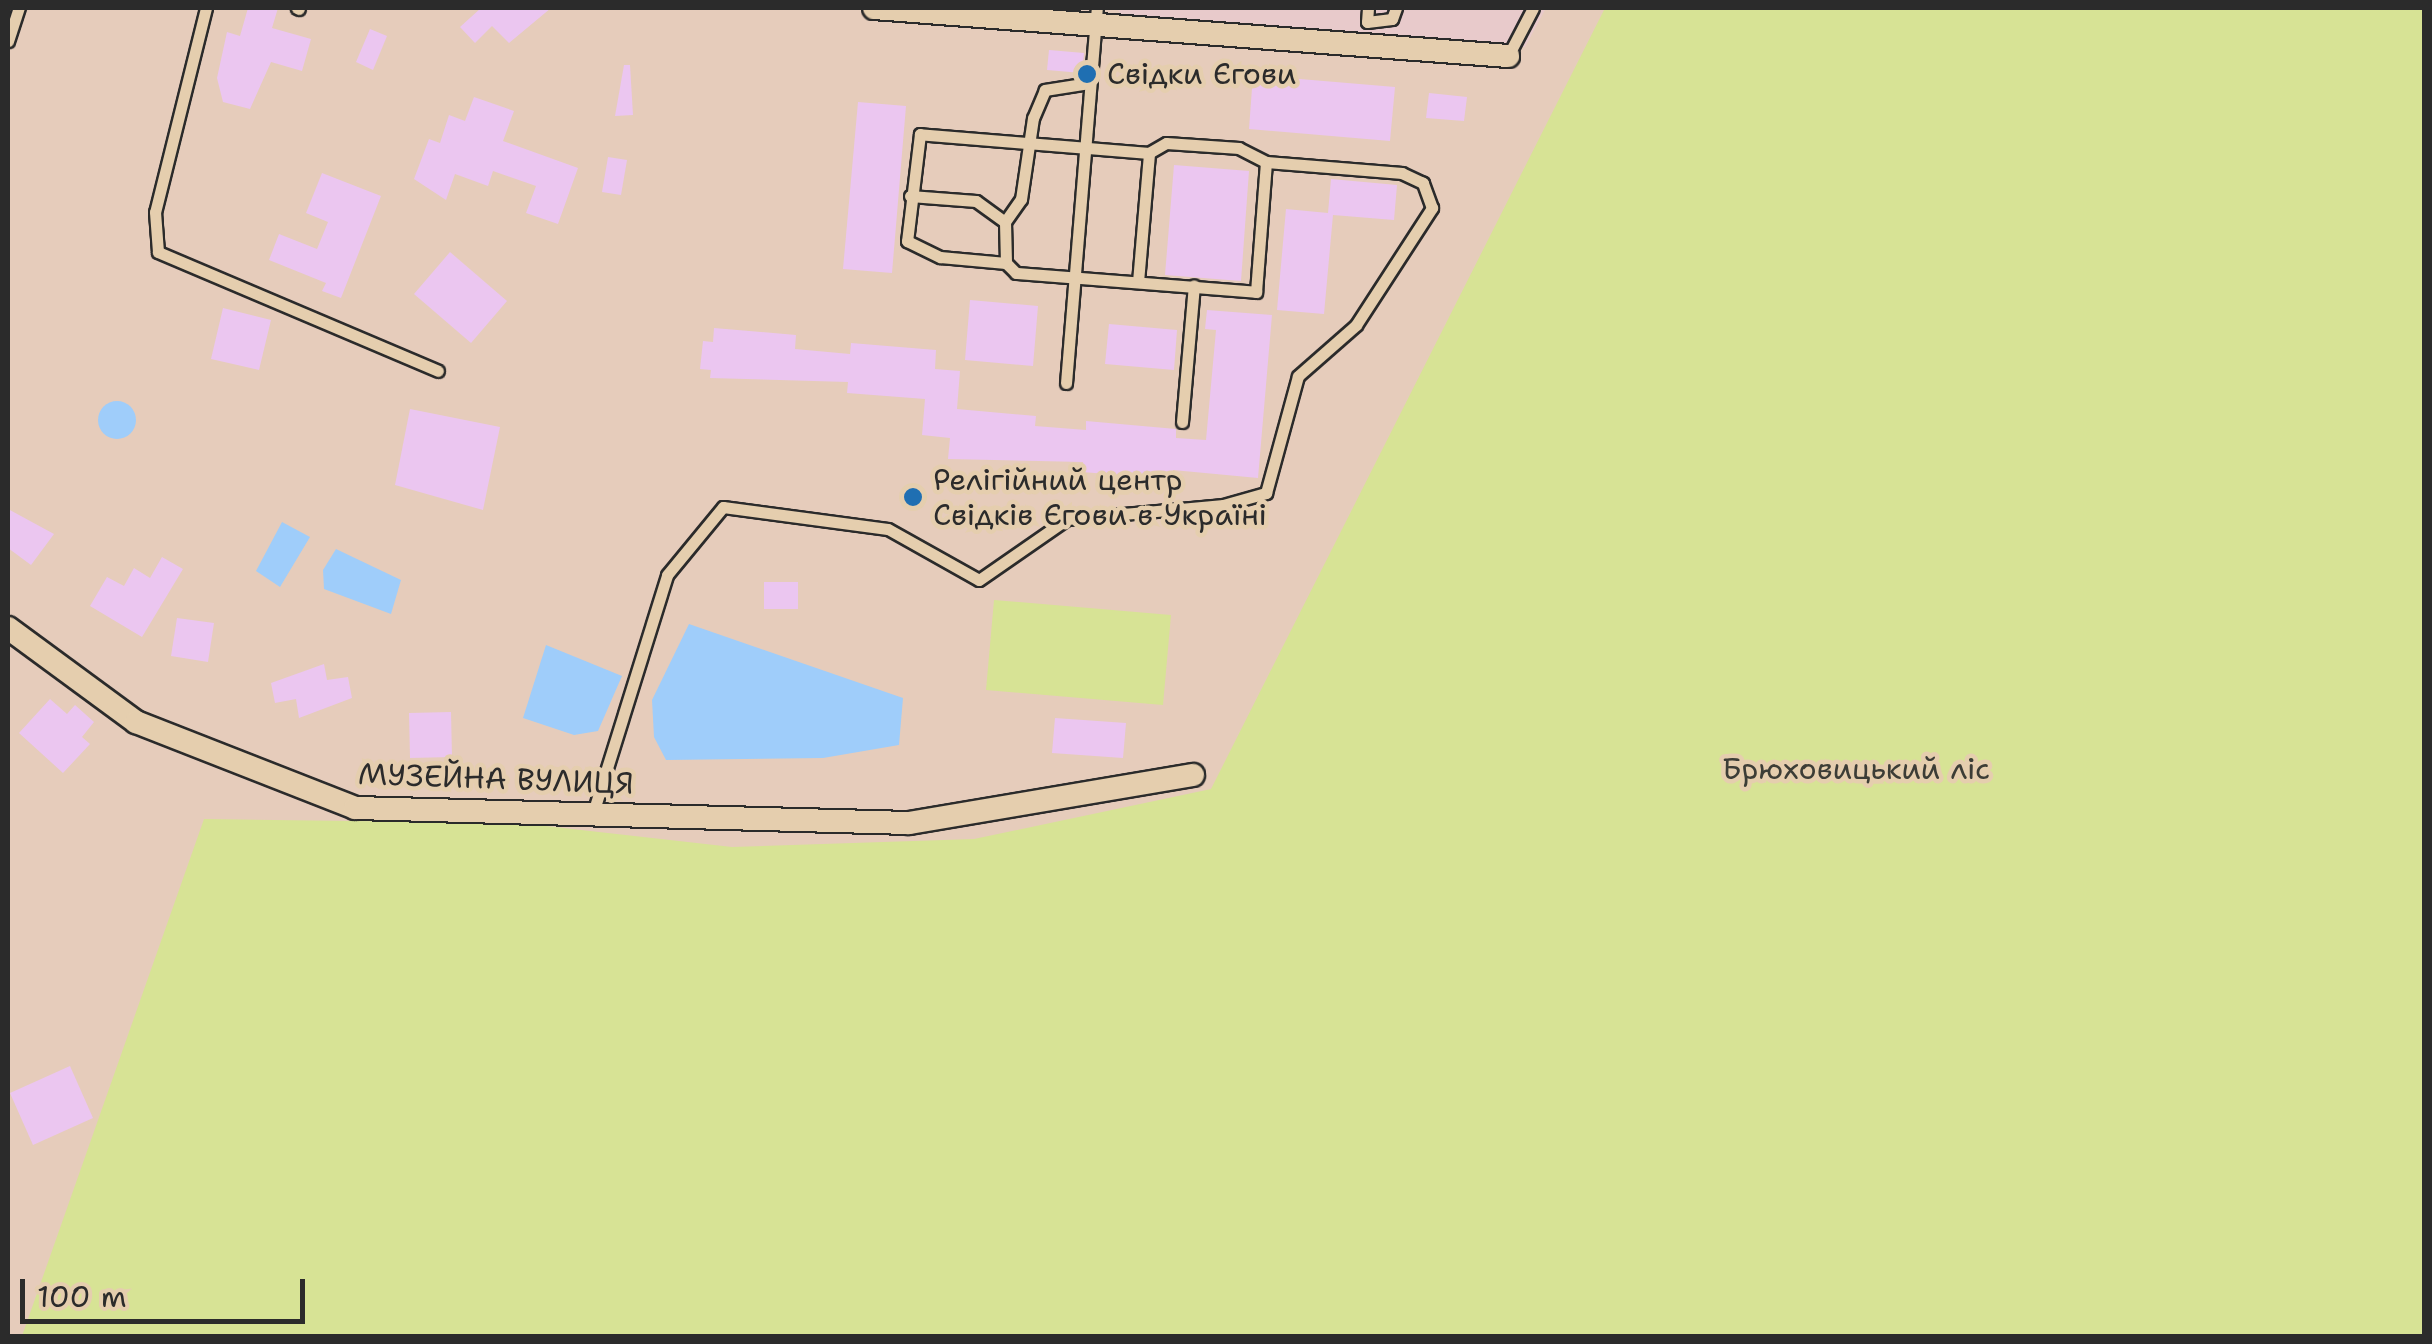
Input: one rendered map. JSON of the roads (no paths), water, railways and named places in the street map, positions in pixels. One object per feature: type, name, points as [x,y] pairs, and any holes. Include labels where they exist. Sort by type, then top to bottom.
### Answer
[{"type":"street","points":[[874,8],[1095,16],[1367,34],[1508,56]]},
{"type":"street","name":"МУЗЕЙНА ВУЛИЦЯ","points":[[8,628],[136,722],[355,808],[909,823],[1193,775]]},
{"type":"lane","points":[[8,41],[19,8]]},
{"type":"lane","points":[[206,8],[155,212],[158,252],[438,372]]},
{"type":"lane","points":[[1367,34],[1368,8]]},
{"type":"lane","points":[[1367,34],[1392,19],[1396,8]]},
{"type":"lane","points":[[1508,56],[1533,8]]},
{"type":"lane","points":[[1066,384],[1095,16]]},
{"type":"lane","points":[[1089,83],[1045,90],[1028,142],[1021,199],[1005,222],[1006,262],[1016,273],[1256,292],[1266,162]]},
{"type":"lane","points":[[594,813],[668,575],[723,507],[888,529],[979,580],[1068,519],[1238,503],[1266,493],[1298,376],[1356,325],[1432,208],[1424,183],[1402,173],[1266,162],[1239,148],[1166,143],[1149,152],[920,134],[907,241],[940,257],[1006,262]]},
{"type":"lane","points":[[1138,282],[1149,152]]},
{"type":"lane","points":[[910,196],[976,200],[1005,222]]},
{"type":"lane","points":[[1182,422],[1194,286]]},
{"type":"water","points":[[117,401],[131,406],[136,420],[131,434],[117,439],[103,434],[98,420],[103,406]]},
{"type":"water","points":[[282,522],[310,537],[280,587],[256,571]]},
{"type":"water","points":[[336,549],[401,580],[391,614],[324,589],[323,570]]},
{"type":"water","points":[[689,624],[903,698],[899,745],[823,758],[666,760],[654,737],[652,700]]},
{"type":"water","points":[[546,645],[622,676],[598,731],[574,735],[523,718]]},
{"type":"place","name":"Свідки Єгови","points":[[1087,74]]},
{"type":"place","name":"Релігійний центр Свідків Єгови в Україні","points":[[913,497]]},
{"type":"park label","name":"Брюховицький ліс","points":[[1856,769]]}]
